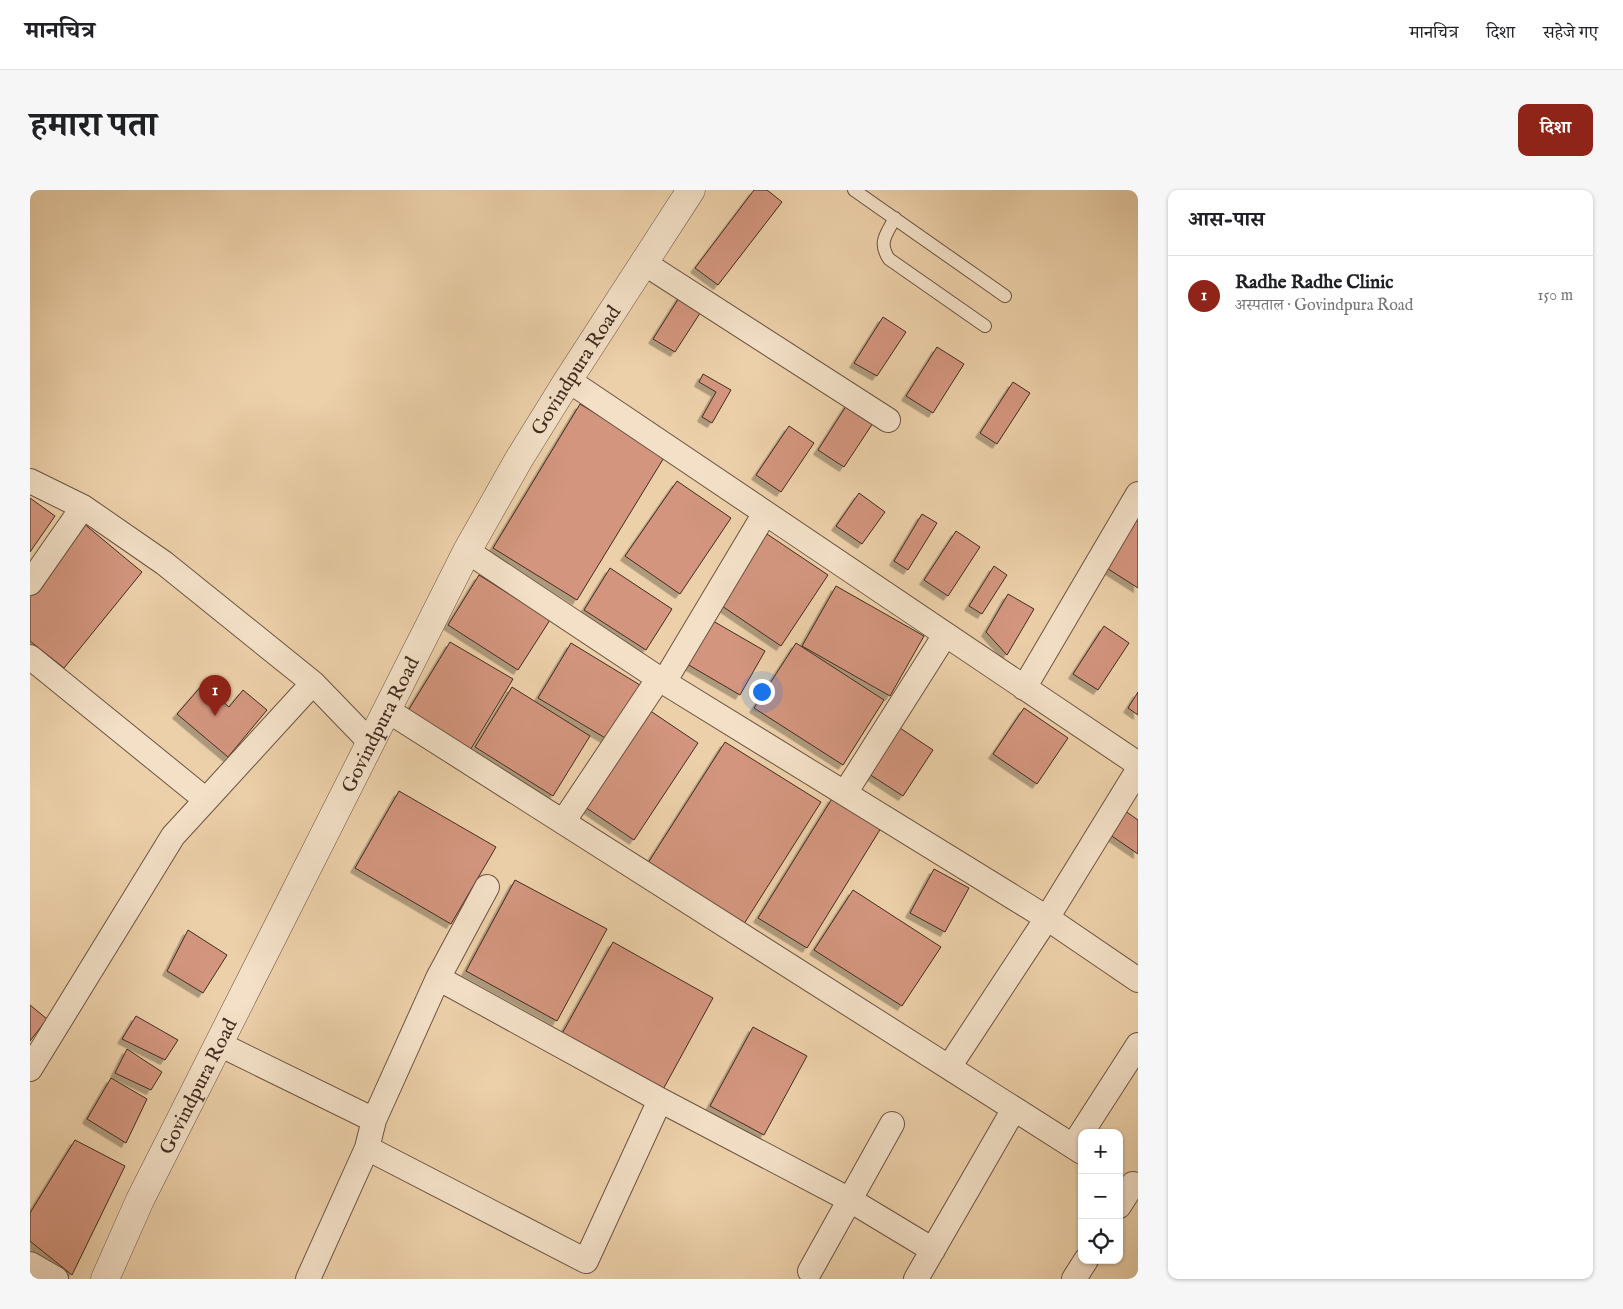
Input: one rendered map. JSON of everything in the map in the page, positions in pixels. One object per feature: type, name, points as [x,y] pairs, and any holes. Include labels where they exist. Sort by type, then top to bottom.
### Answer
[{"type":"street","name":"Govindpura Road","points":[[104,1279],[140,1200],[467,551],[519,459],[568,380],[691,190]]},
{"type":"street","points":[[644,263],[888,420]]},
{"type":"street","points":[[568,380],[1138,764]]},
{"type":"street","points":[[30,480],[83,507],[164,563],[313,683],[371,743]]},
{"type":"street","points":[[1024,688],[1138,494]]},
{"type":"street","points":[[30,583],[83,507]]},
{"type":"street","points":[[563,822],[661,680],[765,513]]},
{"type":"street","points":[[467,551],[661,680],[1047,918],[1138,980]]},
{"type":"street","points":[[844,793],[945,635]]},
{"type":"street","points":[[30,657],[206,800]]},
{"type":"street","points":[[30,1069],[173,836],[313,683]]},
{"type":"street","points":[[387,710],[1077,1149],[1138,1045]]},
{"type":"street","points":[[949,1068],[1047,918],[1138,770]]},
{"type":"street","points":[[308,1279],[367,1148],[374,1120],[438,978],[487,887]]},
{"type":"street","points":[[438,978],[660,1100],[850,1200],[933,1250]]},
{"type":"street","points":[[219,1044],[374,1120]]},
{"type":"street","points":[[367,1148],[586,1261],[660,1100]]},
{"type":"street","points":[[916,1279],[1014,1109]]},
{"type":"street","points":[[810,1271],[892,1124]]},
{"type":"street","points":[[1123,1198],[1130,1183]]},
{"type":"street","points":[[30,1264],[56,1279]]},
{"type":"street","points":[[1074,1279],[1083,1264]]},
{"type":"lane","points":[[854,190],[1005,296]]},
{"type":"lane","points":[[895,218],[883,241],[883,250],[888,259],[985,326]]},
{"type":"building","points":[[754,190],[767,190],[782,202],[718,285],[695,268]]},
{"type":"building","points":[[682,293],[704,307],[675,352],[653,339]]},
{"type":"building","points":[[883,317],[906,332],[877,376],[854,363]]},
{"type":"building","points":[[937,347],[964,364],[933,413],[906,396]]},
{"type":"building","points":[[703,374],[731,390],[712,423],[702,417],[716,392],[699,382]]},
{"type":"building","points":[[1013,382],[1030,393],[997,444],[980,433]]},
{"type":"building","points":[[848,403],[875,420],[844,467],[818,450]]},
{"type":"building","points":[[580,404],[665,456],[577,600],[493,548]]},
{"type":"building","points":[[789,426],[814,443],[781,492],[756,475]]},
{"type":"building","points":[[677,481],[731,518],[680,594],[625,556]]},
{"type":"building","points":[[859,493],[885,512],[862,544],[836,526]]},
{"type":"building","points":[[30,498],[55,516],[30,552]]},
{"type":"building","points":[[1138,507],[1138,588],[1102,565]]},
{"type":"building","points":[[922,514],[937,523],[908,570],[894,561]]},
{"type":"building","points":[[83,523],[142,572],[64,668],[30,641],[30,588]]},
{"type":"building","points":[[956,531],[980,547],[948,596],[924,580]]},
{"type":"building","points":[[767,534],[828,575],[781,646],[719,604]]},
{"type":"building","points":[[994,566],[1007,575],[982,614],[969,606]]},
{"type":"building","points":[[610,568],[672,609],[646,650],[584,610]]},
{"type":"building","points":[[479,575],[550,620],[518,670],[448,625]]},
{"type":"building","points":[[836,586],[924,636],[890,696],[802,646]]},
{"type":"building","points":[[1008,594],[1034,609],[1007,655],[986,632]]},
{"type":"building","points":[[713,621],[765,651],[740,695],[687,664]]},
{"type":"building","points":[[1104,626],[1129,643],[1098,690],[1073,674]]},
{"type":"building","points":[[450,642],[513,679],[466,757],[403,719]]},
{"type":"building","points":[[571,643],[640,685],[607,739],[538,698]]},
{"type":"building","points":[[796,643],[884,700],[843,765],[754,708]]},
{"type":"building","points":[[203,684],[229,707],[243,690],[267,710],[228,757],[177,714]]},
{"type":"building","points":[[512,687],[590,736],[553,796],[475,747]]},
{"type":"building","points":[[1138,692],[1138,715],[1128,708]]},
{"type":"building","points":[[646,708],[698,743],[634,840],[582,805]]},
{"type":"building","points":[[1024,708],[1068,738],[1037,784],[993,754]]},
{"type":"building","points":[[900,728],[933,750],[903,796],[869,774]]},
{"type":"building","points":[[725,742],[821,802],[742,927],[646,866]]},
{"type":"building","points":[[399,791],[496,847],[451,924],[355,868]]},
{"type":"building","points":[[833,797],[881,828],[807,948],[758,918]]},
{"type":"building","points":[[1121,808],[1138,820],[1138,854],[1106,832]]},
{"type":"building","points":[[934,869],[969,888],[945,932],[910,913]]},
{"type":"building","points":[[515,880],[607,929],[557,1021],[466,971]]},
{"type":"building","points":[[853,890],[941,947],[902,1006],[814,950]]},
{"type":"building","points":[[188,930],[227,955],[203,993],[167,971]]},
{"type":"building","points":[[613,942],[713,998],[660,1095],[559,1039]]},
{"type":"building","points":[[30,1005],[47,1019],[30,1041]]},
{"type":"building","points":[[136,1016],[178,1040],[165,1060],[122,1039]]},
{"type":"building","points":[[753,1027],[807,1056],[764,1135],[710,1106]]},
{"type":"building","points":[[127,1049],[162,1072],[151,1090],[115,1073]]},
{"type":"building","points":[[111,1078],[147,1099],[126,1143],[87,1119]]},
{"type":"building","points":[[75,1140],[125,1166],[72,1275],[30,1241],[30,1213]]},
{"type":"place","name":"Radhe Radhe Clinic","points":[[215,716]]}]
